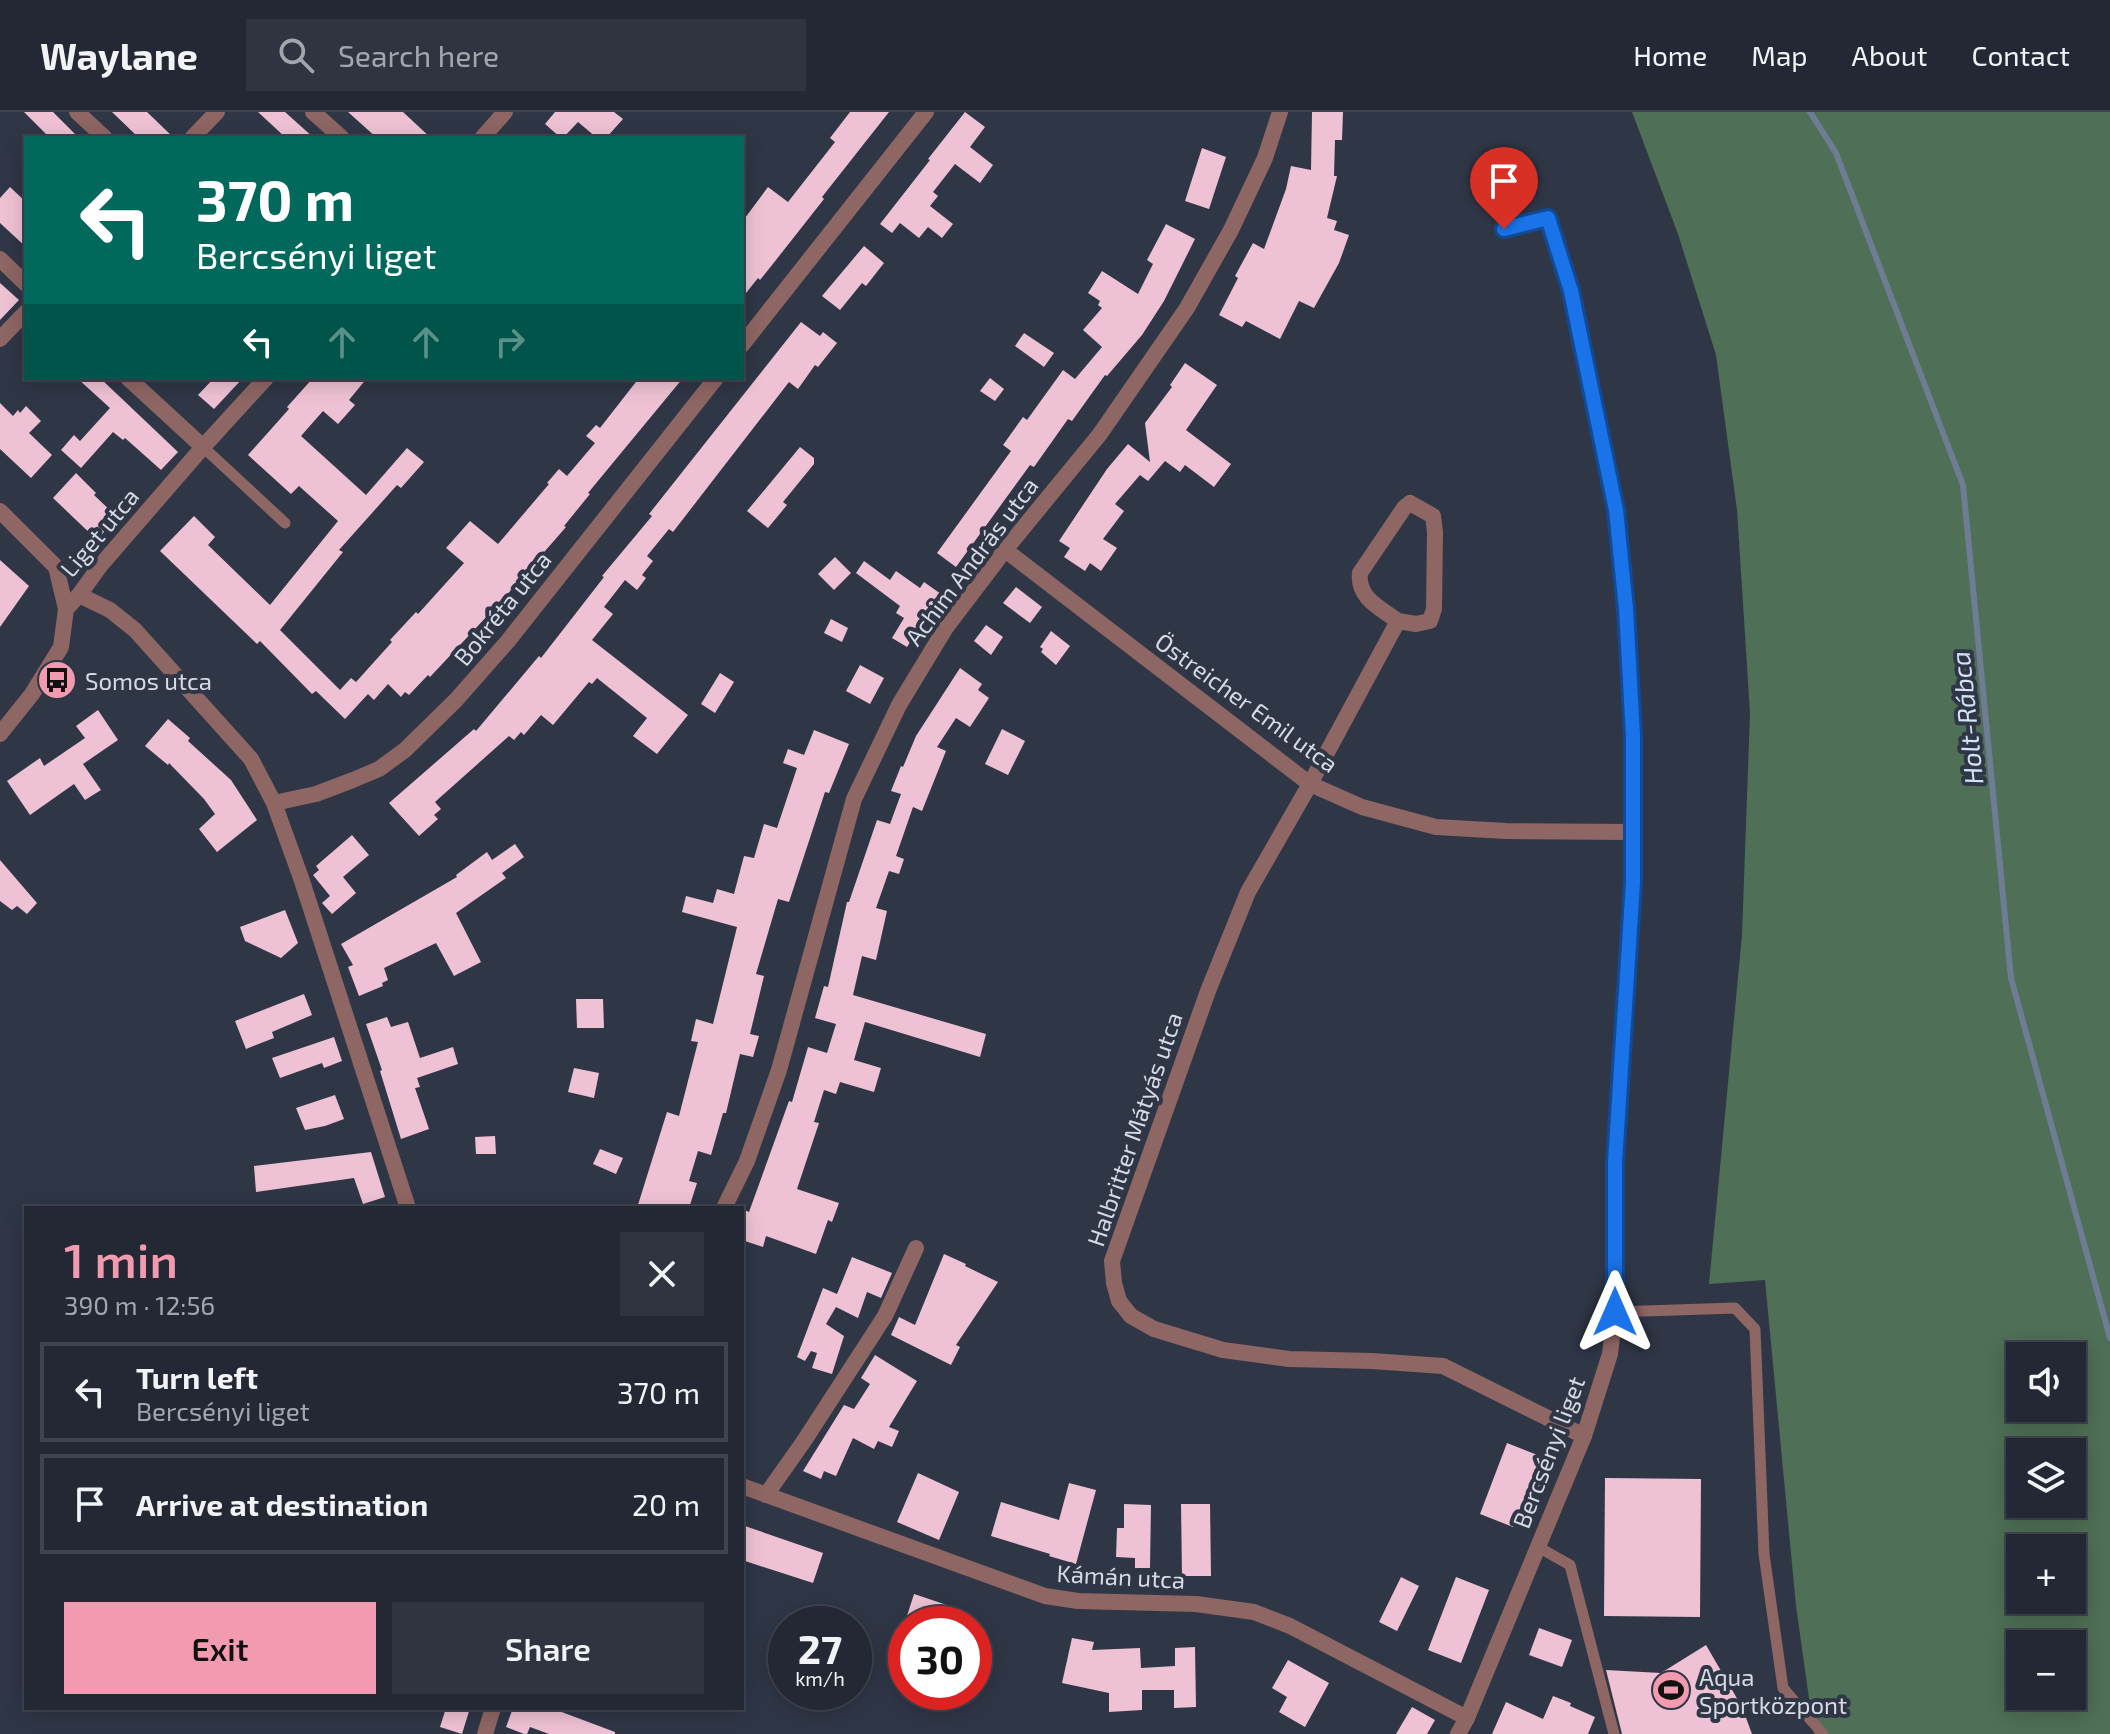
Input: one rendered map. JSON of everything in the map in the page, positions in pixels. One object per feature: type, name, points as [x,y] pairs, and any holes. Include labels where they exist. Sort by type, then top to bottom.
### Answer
[{"type":"street","points":[[77,112],[103,136]]},
{"type":"street","points":[[194,136],[217,112]]},
{"type":"street","points":[[313,112],[340,136]]},
{"type":"street","points":[[484,136],[505,112]]},
{"type":"street","points":[[744,342],[926,112]]},
{"type":"street","name":"Achim András utca","points":[[725,1206],[747,1161],[779,1070],[854,799],[899,705],[945,629],[1100,434],[1187,308],[1231,230],[1265,158],[1280,112]]},
{"type":"street","name":"Bercsényi liget","points":[[1458,1734],[1584,1436],[1610,1354],[1615,1312],[1615,1162],[1633,882],[1633,736],[1626,609],[1616,510],[1571,291],[1548,218],[1504,229]]},
{"type":"street","points":[[0,259],[24,282]]},
{"type":"street","points":[[0,339],[24,314]]},
{"type":"street","points":[[130,380],[203,447]]},
{"type":"street","name":"Liget utca","points":[[0,734],[32,694],[61,647],[66,609],[100,566],[264,380]]},
{"type":"street","name":"Bokréta utca","points":[[274,803],[316,794],[379,769],[416,740],[508,641],[714,380]]},
{"type":"street","points":[[1410,503],[1433,516],[1434,609],[1430,621],[1416,624],[1398,621],[1366,599],[1359,583],[1360,573],[1410,503]]},
{"type":"street","points":[[0,511],[56,567],[66,609]]},
{"type":"street","name":"Östreicher Emil utca","points":[[1005,550],[1310,784],[1362,807],[1436,827],[1632,832]]},
{"type":"street","points":[[79,595],[110,610],[135,630],[251,759],[274,803],[301,878],[407,1206]]},
{"type":"street","name":"Halbritter Mátyás utca","points":[[1398,621],[1248,892],[1208,991],[1112,1261],[1114,1283],[1119,1301],[1131,1316],[1154,1329],[1223,1350],[1289,1359],[1443,1366],[1584,1436]]},
{"type":"street","points":[[766,1495],[885,1316],[916,1248]]},
{"type":"street","name":"Kámán utca","points":[[744,1487],[1045,1596],[1078,1601],[1196,1604],[1254,1612],[1290,1626],[1467,1718]]},
{"type":"street","points":[[485,1734],[492,1710]]},
{"type":"lane","points":[[203,447],[285,523]]},
{"type":"lane","points":[[1615,1312],[1735,1308],[1755,1329],[1764,1554],[1783,1688],[1823,1734]]},
{"type":"lane","points":[[1538,1547],[1570,1565],[1614,1734]]},
{"type":"green space","points":[[1632,112],[2110,112],[2110,1734],[1814,1734],[1796,1606],[1765,1280],[1709,1284],[1742,935],[1750,713],[1737,510],[1716,355],[1678,234]]},
{"type":"building","points":[[24,112],[53,112],[77,136],[48,136]]},
{"type":"building","points":[[112,112],[147,112],[172,136],[137,136]]},
{"type":"building","points":[[258,112],[285,112],[312,136],[284,136]]},
{"type":"building","points":[[348,112],[403,112],[429,136],[375,136]]},
{"type":"building","points":[[555,112],[614,112],[623,119],[608,136],[595,136],[578,122],[565,136],[559,136],[545,124]]},
{"type":"building","points":[[850,112],[889,112],[776,260],[744,296],[744,219],[768,187],[788,202],[835,142],[830,138]]},
{"type":"building","points":[[965,112],[985,127],[970,147],[993,165],[980,183],[955,164],[933,192],[938,196],[930,206],[953,224],[942,238],[928,227],[919,238],[900,223],[892,233],[880,224]]},
{"type":"building","points":[[1312,112],[1343,112],[1342,140],[1335,140],[1334,176],[1337,176],[1327,218],[1337,221],[1334,230],[1349,235],[1339,263],[1314,308],[1299,301],[1280,339],[1246,321],[1242,327],[1219,315],[1253,243],[1264,249],[1291,166],[1311,170]]},
{"type":"building","points":[[1202,148],[1226,157],[1209,209],[1185,201]]},
{"type":"building","points":[[10,187],[24,200],[24,245],[0,223],[0,198]]},
{"type":"building","points":[[1166,224],[1195,239],[1164,301],[1142,335],[1105,375],[1072,421],[1068,419],[1034,467],[1030,465],[956,567],[937,553],[1011,451],[1003,445],[1023,417],[1027,420],[1063,370],[1075,379],[1102,347],[1083,330],[1102,308],[1098,305],[1100,301],[1088,293],[1102,271],[1138,294],[1153,264],[1147,260]]},
{"type":"building","points":[[864,246],[884,263],[866,286],[862,283],[840,310],[822,296]]},
{"type":"building","points":[[0,283],[19,300],[0,320]]},
{"type":"building","points":[[801,322],[820,336],[823,332],[837,343],[818,367],[815,365],[798,389],[789,382],[673,532],[669,529],[647,556],[653,561],[642,575],[646,578],[637,590],[625,580],[604,607],[613,614],[592,640],[688,715],[657,754],[633,736],[647,718],[597,678],[592,684],[589,682],[553,725],[541,715],[524,735],[521,732],[514,740],[509,736],[435,802],[441,809],[434,815],[438,819],[419,836],[389,803],[474,729],[476,731],[539,656],[541,658],[602,576],[652,516],[649,514]]},
{"type":"building","points":[[1024,333],[1054,353],[1044,367],[1015,346]]},
{"type":"building","points":[[1185,363],[1217,385],[1186,430],[1231,464],[1214,487],[1185,465],[1180,472],[1165,461],[1148,481],[1140,475],[1115,504],[1124,511],[1103,539],[1117,548],[1101,571],[1090,563],[1085,571],[1064,557],[1070,548],[1059,541],[1107,469],[1128,444],[1150,462],[1145,423],[1172,387],[1170,385]]},
{"type":"building","points":[[990,378],[1004,389],[995,401],[980,391]]},
{"type":"building","points":[[79,380],[102,380],[178,452],[161,470],[125,438],[123,440],[113,432],[81,468],[61,450],[74,435],[80,441],[110,408]]},
{"type":"building","points":[[212,380],[241,380],[214,409],[198,395]]},
{"type":"building","points":[[311,380],[365,380],[349,400],[355,405],[338,424],[323,411],[301,436],[366,495],[407,448],[424,462],[401,488],[397,485],[339,550],[343,552],[280,630],[340,690],[351,678],[356,682],[392,642],[390,640],[464,563],[446,548],[470,521],[498,544],[559,469],[567,476],[595,443],[586,436],[596,425],[600,428],[637,380],[681,380],[588,493],[566,527],[430,677],[428,675],[409,695],[405,692],[401,697],[388,684],[374,700],[368,694],[345,719],[316,691],[312,694],[260,641],[257,644],[160,551],[194,516],[215,537],[208,545],[270,605],[338,521],[299,486],[291,494],[248,455],[289,409],[287,407]]},
{"type":"building","points":[[0,403],[13,416],[26,406],[41,421],[29,433],[52,455],[31,478],[0,449]]},
{"type":"building","points":[[800,447],[814,458],[814,464],[783,502],[787,505],[768,528],[747,511]]},
{"type":"building","points":[[76,473],[117,517],[97,540],[53,498]]},
{"type":"building","points":[[835,557],[851,573],[834,590],[818,574]]},
{"type":"building","points":[[0,560],[29,586],[0,627]]},
{"type":"building","points":[[864,561],[890,580],[896,571],[920,588],[924,582],[941,594],[907,647],[892,638],[904,618],[896,613],[900,606],[856,573]]},
{"type":"building","points":[[1016,587],[1042,607],[1030,623],[1003,603]]},
{"type":"building","points":[[831,619],[848,628],[842,642],[824,633]]},
{"type":"building","points":[[986,625],[1003,637],[991,655],[974,641]]},
{"type":"building","points":[[1051,631],[1070,646],[1056,665],[1041,652],[1043,649],[1040,647]]},
{"type":"building","points":[[860,665],[884,678],[870,704],[846,691]]},
{"type":"building","points":[[960,668],[982,684],[978,690],[989,698],[970,727],[956,718],[937,747],[946,751],[922,811],[913,807],[896,856],[904,859],[899,874],[889,871],[876,908],[887,911],[876,960],[862,956],[853,995],[986,1034],[980,1057],[865,1022],[854,1060],[881,1068],[874,1092],[840,1082],[836,1094],[824,1090],[814,1122],[819,1123],[797,1189],[839,1203],[832,1222],[828,1220],[816,1254],[766,1236],[763,1247],[744,1241],[744,1210],[749,1212],[789,1101],[792,1102],[808,1047],[827,1053],[836,1024],[815,1018],[824,986],[828,987],[847,902],[877,820],[890,824],[901,794],[891,791],[916,736]]},
{"type":"building","points":[[720,673],[734,682],[715,713],[701,704]]},
{"type":"building","points":[[98,710],[118,740],[83,764],[101,790],[85,800],[74,784],[30,815],[7,781],[40,758],[44,766],[85,738],[76,726]]},
{"type":"building","points":[[168,719],[231,780],[257,820],[217,852],[199,829],[215,814],[169,763],[145,746]]},
{"type":"building","points":[[1002,729],[1025,741],[1008,775],[985,764]]},
{"type":"building","points":[[814,730],[849,744],[829,793],[825,792],[789,902],[778,899],[756,974],[764,976],[750,1034],[759,1036],[753,1057],[740,1054],[726,1113],[723,1113],[711,1155],[698,1151],[689,1181],[697,1183],[690,1206],[638,1206],[667,1112],[679,1116],[698,1042],[691,1041],[696,1019],[713,1024],[737,927],[682,912],[686,896],[713,903],[717,889],[734,894],[744,856],[754,858],[764,824],[777,828],[797,768],[783,763],[788,749],[804,755]]},
{"type":"building","points":[[352,835],[369,855],[343,877],[356,893],[332,914],[322,903],[330,896],[313,875],[319,870],[316,866]]},
{"type":"building","points":[[515,844],[524,857],[502,873],[506,878],[456,913],[481,962],[454,976],[436,943],[384,968],[388,980],[382,983],[383,986],[359,996],[348,967],[353,965],[341,944],[457,877],[487,852],[492,860]]},
{"type":"building","points":[[0,860],[37,903],[27,914],[17,906],[12,910],[0,901]]},
{"type":"building","points":[[285,910],[298,943],[281,958],[245,941],[240,927]]},
{"type":"building","points":[[304,994],[312,1015],[272,1032],[274,1038],[246,1049],[235,1021]]},
{"type":"building","points":[[576,999],[603,999],[604,1028],[577,1028]]},
{"type":"building","points":[[387,1017],[391,1027],[408,1022],[420,1058],[453,1047],[458,1064],[417,1078],[420,1087],[415,1088],[429,1129],[401,1139],[366,1024]]},
{"type":"building","points":[[334,1037],[342,1061],[324,1068],[322,1063],[280,1078],[272,1058]]},
{"type":"building","points":[[574,1068],[599,1073],[594,1098],[568,1092]]},
{"type":"building","points":[[335,1095],[344,1119],[305,1130],[296,1108]]},
{"type":"building","points":[[495,1136],[496,1154],[476,1154],[475,1137]]},
{"type":"building","points":[[600,1149],[623,1158],[616,1174],[593,1164]]},
{"type":"building","points":[[371,1152],[385,1197],[363,1204],[354,1178],[256,1192],[254,1166]]},
{"type":"building","points":[[944,1254],[998,1282],[956,1345],[960,1347],[951,1365],[891,1335],[899,1317],[915,1325]]},
{"type":"building","points":[[852,1257],[892,1273],[881,1298],[867,1292],[858,1318],[836,1307],[826,1324],[844,1336],[832,1374],[812,1368],[817,1353],[811,1351],[805,1361],[797,1357],[823,1288],[837,1294]]},
{"type":"building","points":[[875,1355],[917,1381],[889,1427],[899,1431],[892,1447],[878,1441],[874,1449],[853,1438],[836,1476],[824,1471],[821,1479],[803,1471],[844,1405],[854,1409],[870,1384],[861,1378]]},
{"type":"building","points":[[1507,1443],[1553,1461],[1539,1496],[1527,1492],[1513,1527],[1480,1514]]},
{"type":"building","points":[[918,1473],[959,1492],[939,1540],[897,1522]]},
{"type":"building","points":[[1605,1478],[1701,1479],[1700,1617],[1604,1616]]},
{"type":"building","points":[[1069,1483],[1096,1490],[1076,1564],[991,1536],[1001,1502],[1059,1520]]},
{"type":"building","points":[[1124,1504],[1151,1505],[1150,1568],[1135,1568],[1135,1558],[1116,1557],[1117,1528],[1124,1528]]},
{"type":"building","points":[[1181,1504],[1210,1504],[1211,1576],[1182,1576]]},
{"type":"building","points":[[744,1526],[823,1553],[813,1583],[744,1561]]},
{"type":"building","points":[[1401,1577],[1419,1586],[1397,1631],[1379,1622]]},
{"type":"building","points":[[1456,1577],[1489,1590],[1461,1663],[1428,1650]]},
{"type":"building","points":[[914,1594],[950,1606],[910,1606]]},
{"type":"building","points":[[1539,1628],[1572,1640],[1562,1667],[1529,1655]]},
{"type":"building","points":[[1072,1638],[1094,1642],[1092,1650],[1140,1648],[1141,1668],[1175,1666],[1175,1648],[1195,1647],[1196,1707],[1174,1708],[1174,1690],[1142,1690],[1142,1710],[1109,1712],[1109,1693],[1062,1683]]},
{"type":"building","name":"Aqua Sportközpont","points":[[1706,1645],[1742,1707],[1752,1734],[1622,1734],[1606,1670],[1661,1673]]},
{"type":"building","points":[[1288,1660],[1329,1683],[1305,1727],[1279,1712],[1287,1697],[1272,1688]]},
{"type":"building","points":[[1553,1696],[1595,1717],[1588,1734],[1492,1734],[1506,1702],[1543,1719]]},
{"type":"building","points":[[1412,1707],[1435,1720],[1427,1734],[1396,1734]]},
{"type":"building","points":[[445,1710],[469,1710],[462,1734],[440,1727]]},
{"type":"building","points":[[512,1710],[556,1710],[615,1734],[549,1734],[530,1727],[524,1734],[506,1727]]},
{"type":"waterway","name":"Holt-Rábca","points":[[1810,112],[1836,153],[1963,485],[2011,978],[2110,1338]]},
{"type":"place","name":"Somos utca","points":[[57,680]]},
{"type":"place","name":"Aqua Sportközpont","points":[[1671,1690]]},
{"type":"route","points":[[1504,229],[1548,218],[1571,291],[1616,510],[1626,609],[1633,736],[1633,882],[1615,1162],[1615,1312]]}]
